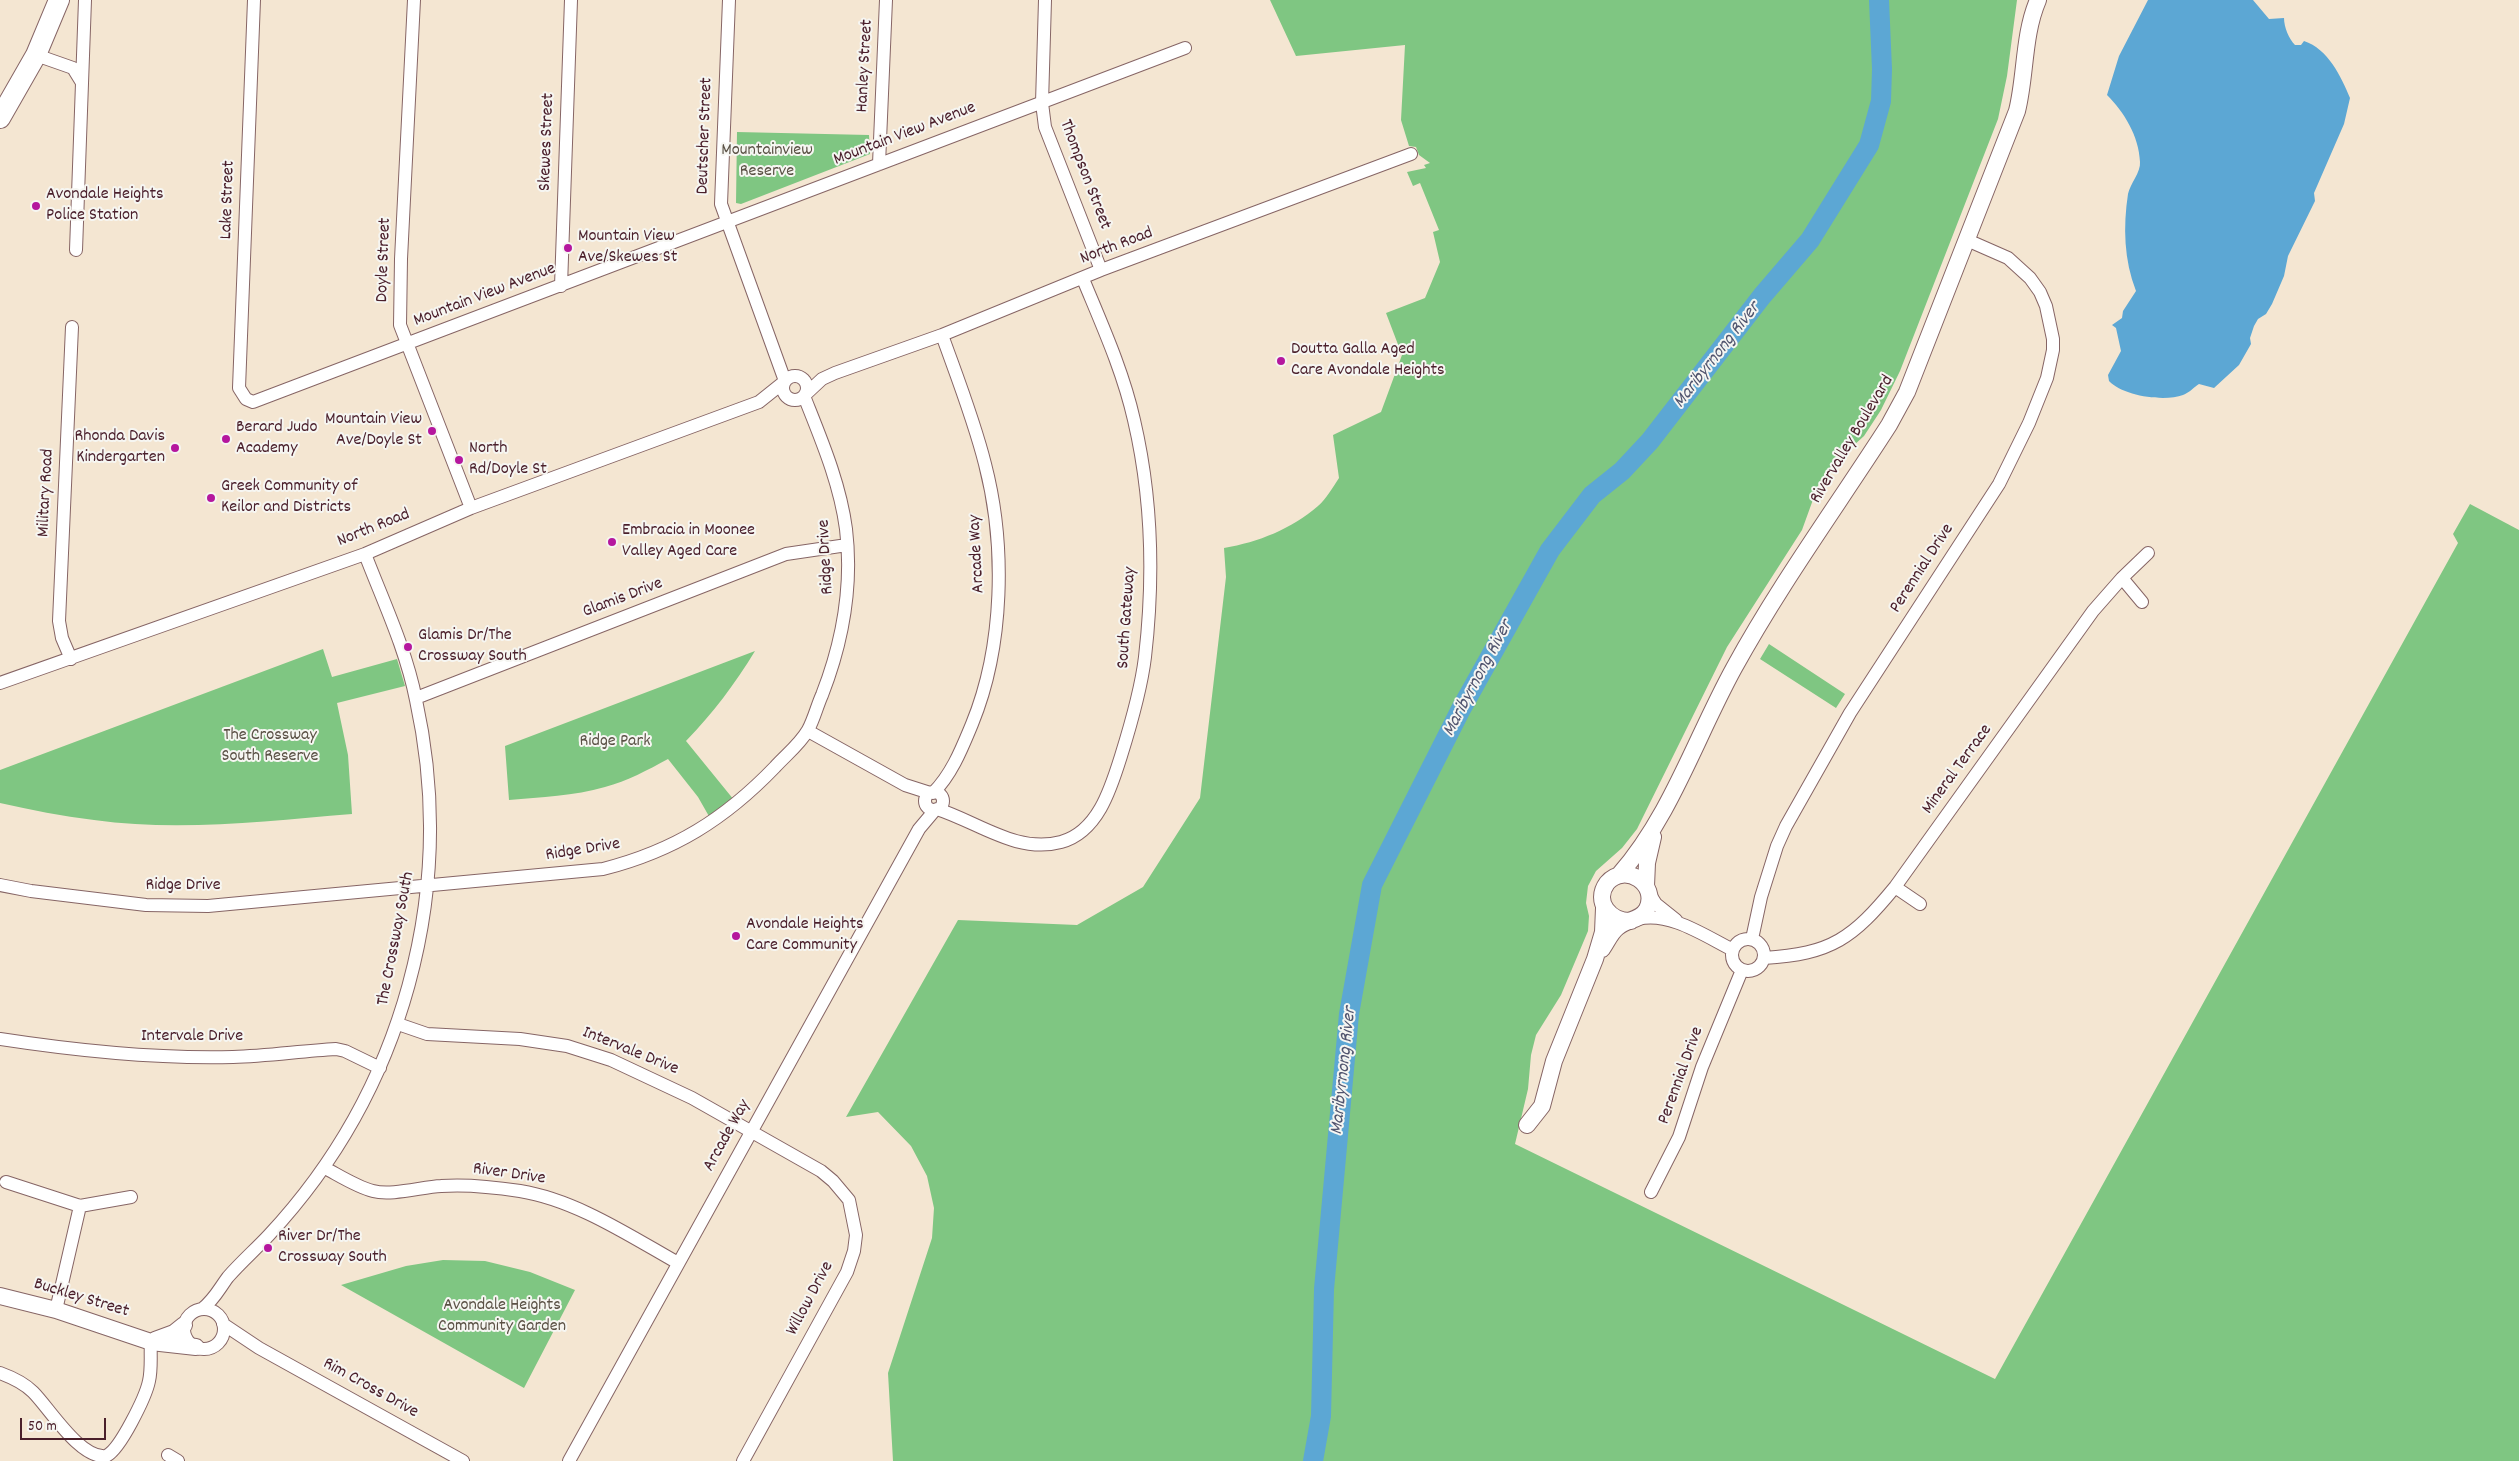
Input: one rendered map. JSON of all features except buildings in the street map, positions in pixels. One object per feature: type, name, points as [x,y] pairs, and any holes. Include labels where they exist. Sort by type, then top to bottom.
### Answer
[{"type":"main road","points":[[0,118],[36,55],[59,0]]},
{"type":"street","points":[[76,250],[85,0]]},
{"type":"street","name":"Lake Street","points":[[246,399],[239,388],[254,0]]},
{"type":"street","name":"Doyle Street","points":[[414,0],[401,259],[400,325],[471,508]]},
{"type":"street","name":"Skewes Street","points":[[561,286],[571,0]]},
{"type":"street","name":"Deutscher Street","points":[[729,0],[721,204],[726,222],[776,353],[785,382],[784,394],[800,391],[776,353]]},
{"type":"street","name":"Hanley Street","points":[[879,164],[886,0]]},
{"type":"street","name":"Thompson Street","points":[[1046,0],[1042,103],[1045,127],[1101,270]]},
{"type":"street","name":"Rivervalley Boulevard","points":[[1619,876],[1636,855],[1660,818],[1709,716],[1750,639],[1879,441],[1907,392],[2016,111],[2023,87],[2028,30],[2038,0]]},
{"type":"street","name":"Mountain View Avenue","points":[[246,399],[253,402],[259,401],[1185,48]]},
{"type":"street","points":[[36,55],[73,68],[81,81]]},
{"type":"street","name":"North Road","points":[[0,682],[71,659],[365,554],[471,508],[759,402],[800,391],[835,373],[942,335],[1101,270],[1411,154]]},
{"type":"street","name":"Perennial Drive","points":[[1752,939],[1770,867],[1790,818],[1850,713],[1999,484],[2029,424],[2046,378],[2054,350],[2046,306],[2040,292],[2030,278],[2008,258],[1967,240]]},
{"type":"street","name":"South Gateway","points":[[808,730],[964,818],[1007,839],[1033,846],[1064,841],[1077,835],[1091,823],[1101,809],[1118,764],[1138,697],[1145,657],[1150,567],[1145,479],[1134,420],[1118,367],[1082,279]]},
{"type":"street","name":"Military Road","points":[[71,659],[62,638],[59,621],[72,327]]},
{"type":"street","name":"Arcade Way","points":[[570,1461],[751,1130],[919,830],[964,742],[988,679],[998,613],[993,504],[986,465],[963,391],[942,335]]},
{"type":"street","name":"North Road","points":[[759,402],[788,378],[800,391]]},
{"type":"street","name":"Ridge Drive","points":[[0,885],[31,891],[137,904],[208,906],[428,887],[603,868],[670,846],[730,810],[750,793],[808,730],[837,655],[844,625],[849,580],[847,545],[840,497],[800,391]]},
{"type":"street","name":"Glamis Drive","points":[[416,698],[786,554],[847,545]]},
{"type":"street","name":"Mineral Terrace","points":[[1764,958],[1821,950],[1850,936],[1872,916],[1895,887],[2093,612],[2122,578],[2148,553]]},
{"type":"street","name":"The Crossway South","points":[[202,1309],[216,1298],[223,1285],[290,1213],[326,1168],[357,1115],[380,1068],[398,1024],[419,937],[428,887],[430,800],[425,750],[416,698],[390,617],[365,554]]},
{"type":"street","points":[[2122,578],[2142,602]]},
{"type":"street","name":"Rivervalley Boulevard","points":[[1647,889],[1647,863],[1660,818]]},
{"type":"street","points":[[1527,1125],[1542,1106],[1554,1061],[1595,959],[1603,932],[1603,892],[1612,879],[1619,876],[1635,876],[1647,889],[1656,904],[1690,929]]},
{"type":"street","points":[[1895,887],[1920,904]]},
{"type":"street","points":[[1595,959],[1616,929],[1634,920],[1648,908],[1647,889]]},
{"type":"street","points":[[1604,908],[1616,919],[1634,920],[1656,917],[1690,929],[1733,950]]},
{"type":"street","points":[[1752,939],[1762,946],[1764,958],[1758,968],[1742,970],[1733,961],[1733,950],[1740,940],[1752,939]]},
{"type":"street","name":"Perennial Drive","points":[[1651,1192],[1679,1137],[1702,1067],[1742,970]]},
{"type":"street","name":"Intervale Drive","points":[[398,1024],[427,1034],[520,1039],[568,1046],[611,1060],[644,1074],[751,1130]]},
{"type":"street","name":"Intervale Drive","points":[[0,1039],[124,1056],[241,1056],[336,1049],[345,1051],[380,1068]]},
{"type":"street","name":"Willow Drive","points":[[743,1461],[847,1272],[856,1235],[849,1200],[833,1181],[821,1170],[751,1130]]},
{"type":"street","name":"River Drive","points":[[326,1168],[364,1188],[378,1192],[442,1186],[486,1187],[522,1191],[551,1199],[598,1219],[678,1263]]},
{"type":"street","points":[[6,1182],[80,1206],[131,1197]]},
{"type":"street","points":[[56,1310],[80,1206]]},
{"type":"street","points":[[184,1325],[186,1338],[196,1347],[202,1349],[215,1345],[222,1336],[223,1285]]},
{"type":"street","name":"Buckley Street","points":[[0,1296],[56,1310],[150,1342],[196,1347]]},
{"type":"street","points":[[0,1373],[32,1390],[72,1438],[91,1452],[106,1459],[116,1449],[147,1392],[150,1378],[150,1342],[170,1336],[184,1325],[191,1314],[202,1309],[212,1311],[221,1321]]},
{"type":"street","name":"Rim Cross Drive","points":[[221,1321],[259,1348],[463,1461]]},
{"type":"street","name":"Rim Cross Drive","points":[[215,1345],[229,1342],[259,1348]]},
{"type":"green space","points":[[1270,0],[2017,0],[2007,76],[1998,119],[1900,371],[1881,410],[1864,436],[1832,465],[1819,483],[1802,530],[1727,647],[1637,829],[1622,848],[1596,871],[1588,886],[1586,903],[1589,916],[1588,931],[1561,995],[1536,1035],[1531,1055],[1528,1089],[1515,1144],[1995,1379],[2458,543],[2453,534],[2470,504],[2519,530],[2519,1461],[893,1461],[888,1373],[932,1238],[934,1208],[927,1176],[911,1146],[878,1112],[846,1117],[958,920],[1077,925],[1143,887],[1200,798],[1226,577],[1224,548],[1250,542],[1286,528],[1308,514],[1327,496],[1339,478],[1333,435],[1381,412],[1402,355],[1386,313],[1425,298],[1440,262],[1433,232],[1439,230],[1420,183],[1413,186],[1407,172],[1426,168],[1424,165],[1430,163],[1419,155],[1416,147],[1409,146],[1401,120],[1405,45],[1296,56]]},
{"type":"green space","name":"Mountainview Reserve","points":[[737,132],[869,135],[870,154],[741,204],[736,203]]},
{"type":"green space","points":[[1769,644],[1845,694],[1836,708],[1760,659]]},
{"type":"green space","name":"The Crossway South Reserve","points":[[323,649],[332,677],[397,659],[405,686],[337,703],[348,755],[352,814],[223,824],[158,825],[82,818],[0,803],[0,770]]},
{"type":"green space","name":"Ridge Park","points":[[755,651],[723,698],[686,741],[734,800],[710,818],[698,797],[668,759],[613,785],[569,794],[509,800],[505,746]]},
{"type":"green space","name":"Avondale Heights Community Garden","points":[[443,1260],[485,1261],[530,1272],[575,1290],[524,1388],[341,1285],[406,1266]]},
{"type":"water","points":[[2148,0],[2253,0],[2269,19],[2284,18],[2287,33],[2295,45],[2301,45],[2304,41],[2320,50],[2327,57],[2338,72],[2350,98],[2344,124],[2314,193],[2315,201],[2288,256],[2284,276],[2266,314],[2258,319],[2254,326],[2250,338],[2251,344],[2239,365],[2214,388],[2199,384],[2183,395],[2165,398],[2144,396],[2124,390],[2109,381],[2108,375],[2121,351],[2116,328],[2112,325],[2122,318],[2123,311],[2136,291],[2127,255],[2125,219],[2128,194],[2139,170],[2140,162],[2137,143],[2130,125],[2107,95],[2119,56]]},
{"type":"waterway","name":"Maribyrnong River","points":[[1313,1461],[1321,1416],[1324,1289],[1349,1014],[1372,885],[1461,709],[1550,550],[1592,495],[1622,471],[1650,441],[1762,296],[1810,240],[1869,145],[1881,101],[1882,69],[1879,0]]},
{"type":"place","name":"Avondale Heights Police Station","points":[[36,206]]},
{"type":"place","name":"Mountain View Ave/Skewes St","points":[[568,248]]},
{"type":"place","name":"Doutta Galla Aged Care Avondale Heights","points":[[1281,361]]},
{"type":"place","name":"Mountain View Ave/Doyle St","points":[[432,431]]},
{"type":"place","name":"Berard Judo Academy","points":[[226,439]]},
{"type":"place","name":"Rhonda Davis Kindergarten","points":[[175,448]]},
{"type":"place","name":"North Rd/Doyle St","points":[[459,460]]},
{"type":"place","name":"Greek Community of Keilor and Districts","points":[[211,498]]},
{"type":"place","name":"Embracia in Moonee Valley Aged Care","points":[[612,542]]},
{"type":"place","name":"Glamis Dr/The Crossway South","points":[[408,647]]},
{"type":"place","name":"Avondale Heights Care Community","points":[[736,936]]},
{"type":"place","name":"River Dr/The Crossway South","points":[[268,1248]]}]
